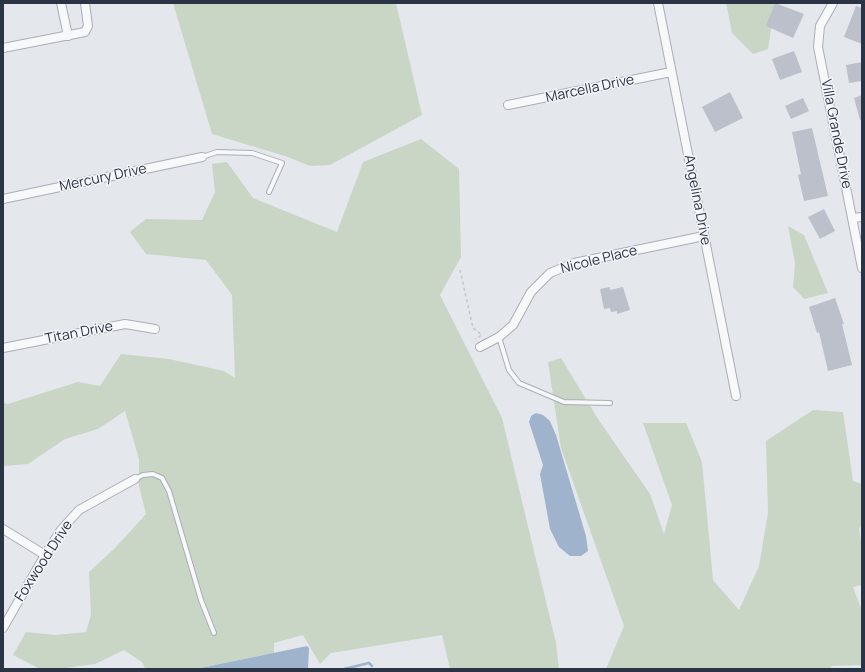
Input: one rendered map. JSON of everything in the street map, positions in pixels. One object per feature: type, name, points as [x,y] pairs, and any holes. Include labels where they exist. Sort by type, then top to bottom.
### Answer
[{"type":"street","points":[[61,3],[68,36]]},
{"type":"street","points":[[3,48],[85,32],[88,26],[85,3]]},
{"type":"street","name":"Angelina Drive","points":[[658,3],[736,396]]},
{"type":"street","name":"Villa Grande Drive","points":[[833,3],[820,26],[818,48],[862,268]]},
{"type":"street","name":"Marcella Drive","points":[[508,105],[671,72]]},
{"type":"street","name":"Mercury Drive","points":[[3,199],[202,158]]},
{"type":"street","points":[[853,218],[862,216]]},
{"type":"street","name":"Nicole Place","points":[[480,348],[499,337],[513,325],[531,292],[550,273],[574,263],[704,236]]},
{"type":"street","name":"Titan Drive","points":[[3,348],[126,324],[155,329]]},
{"type":"street","name":"Foxwood Drive","points":[[3,628],[61,530],[79,510],[135,479]]},
{"type":"street","points":[[3,529],[45,555]]},
{"type":"lane","points":[[202,158],[217,152],[252,153],[282,163],[269,192]]},
{"type":"lane","points":[[499,337],[509,370],[519,383],[564,402],[610,403]]},
{"type":"lane","points":[[135,479],[143,475],[153,474],[162,478],[169,491],[200,600],[214,633]]},
{"type":"path","points":[[460,270],[473,328],[482,335],[475,338]]},
{"type":"green space","points":[[173,3],[396,3],[422,115],[330,165],[310,166],[285,156],[212,134]]},
{"type":"green space","points":[[726,3],[775,3],[768,49],[753,54],[732,33]]},
{"type":"green space","points":[[421,139],[459,169],[461,257],[440,295],[502,418],[556,643],[559,669],[450,669],[442,635],[331,653],[320,664],[303,635],[274,643],[274,653],[196,669],[145,669],[143,663],[124,650],[95,664],[58,669],[38,668],[13,655],[26,632],[55,635],[86,632],[91,615],[89,572],[115,548],[146,514],[139,486],[139,459],[125,411],[98,429],[65,439],[28,464],[3,466],[3,403],[8,404],[78,382],[100,386],[121,354],[169,359],[224,371],[235,378],[232,295],[206,260],[146,254],[130,232],[146,219],[202,220],[215,192],[212,164],[227,162],[253,198],[337,232],[363,162]]},
{"type":"green space","points":[[788,226],[804,235],[828,293],[804,299],[793,287],[795,263]]},
{"type":"green space","points":[[561,358],[598,419],[650,494],[664,534],[672,505],[643,423],[686,423],[702,462],[713,580],[739,610],[759,566],[768,513],[766,441],[813,410],[843,412],[853,481],[862,484],[862,523],[859,529],[862,547],[862,585],[853,587],[862,611],[862,665],[832,666],[830,669],[606,669],[624,626],[561,448],[548,362]]},
{"type":"water","points":[[536,413],[543,415],[550,421],[556,435],[586,536],[588,551],[581,556],[570,556],[559,547],[550,529],[540,474],[543,465],[529,422],[531,416]]},
{"type":"water","points":[[307,646],[309,648],[308,669],[196,669]]},
{"type":"building","points":[[775,3],[804,14],[793,38],[766,26]]},
{"type":"building","points":[[856,6],[862,8],[862,44],[844,37]]},
{"type":"building","points":[[794,51],[802,72],[780,80],[772,59]]},
{"type":"building","points":[[862,62],[862,81],[849,83],[846,65]]},
{"type":"building","points":[[730,92],[743,118],[715,132],[702,107]]},
{"type":"building","points":[[862,95],[862,120],[860,120],[854,98]]},
{"type":"building","points":[[803,98],[809,111],[791,119],[785,106]]},
{"type":"building","points":[[812,128],[828,196],[804,201],[798,175],[801,174],[792,132]]},
{"type":"building","points":[[824,209],[835,231],[820,239],[808,217]]},
{"type":"building","points":[[610,287],[610,290],[623,287],[630,310],[617,314],[617,311],[611,312],[610,308],[604,309],[600,289]]},
{"type":"building","points":[[835,298],[844,324],[842,324],[852,365],[828,371],[819,332],[817,333],[809,307]]},
{"type":"waterway","points":[[344,669],[369,663],[372,666]]}]
